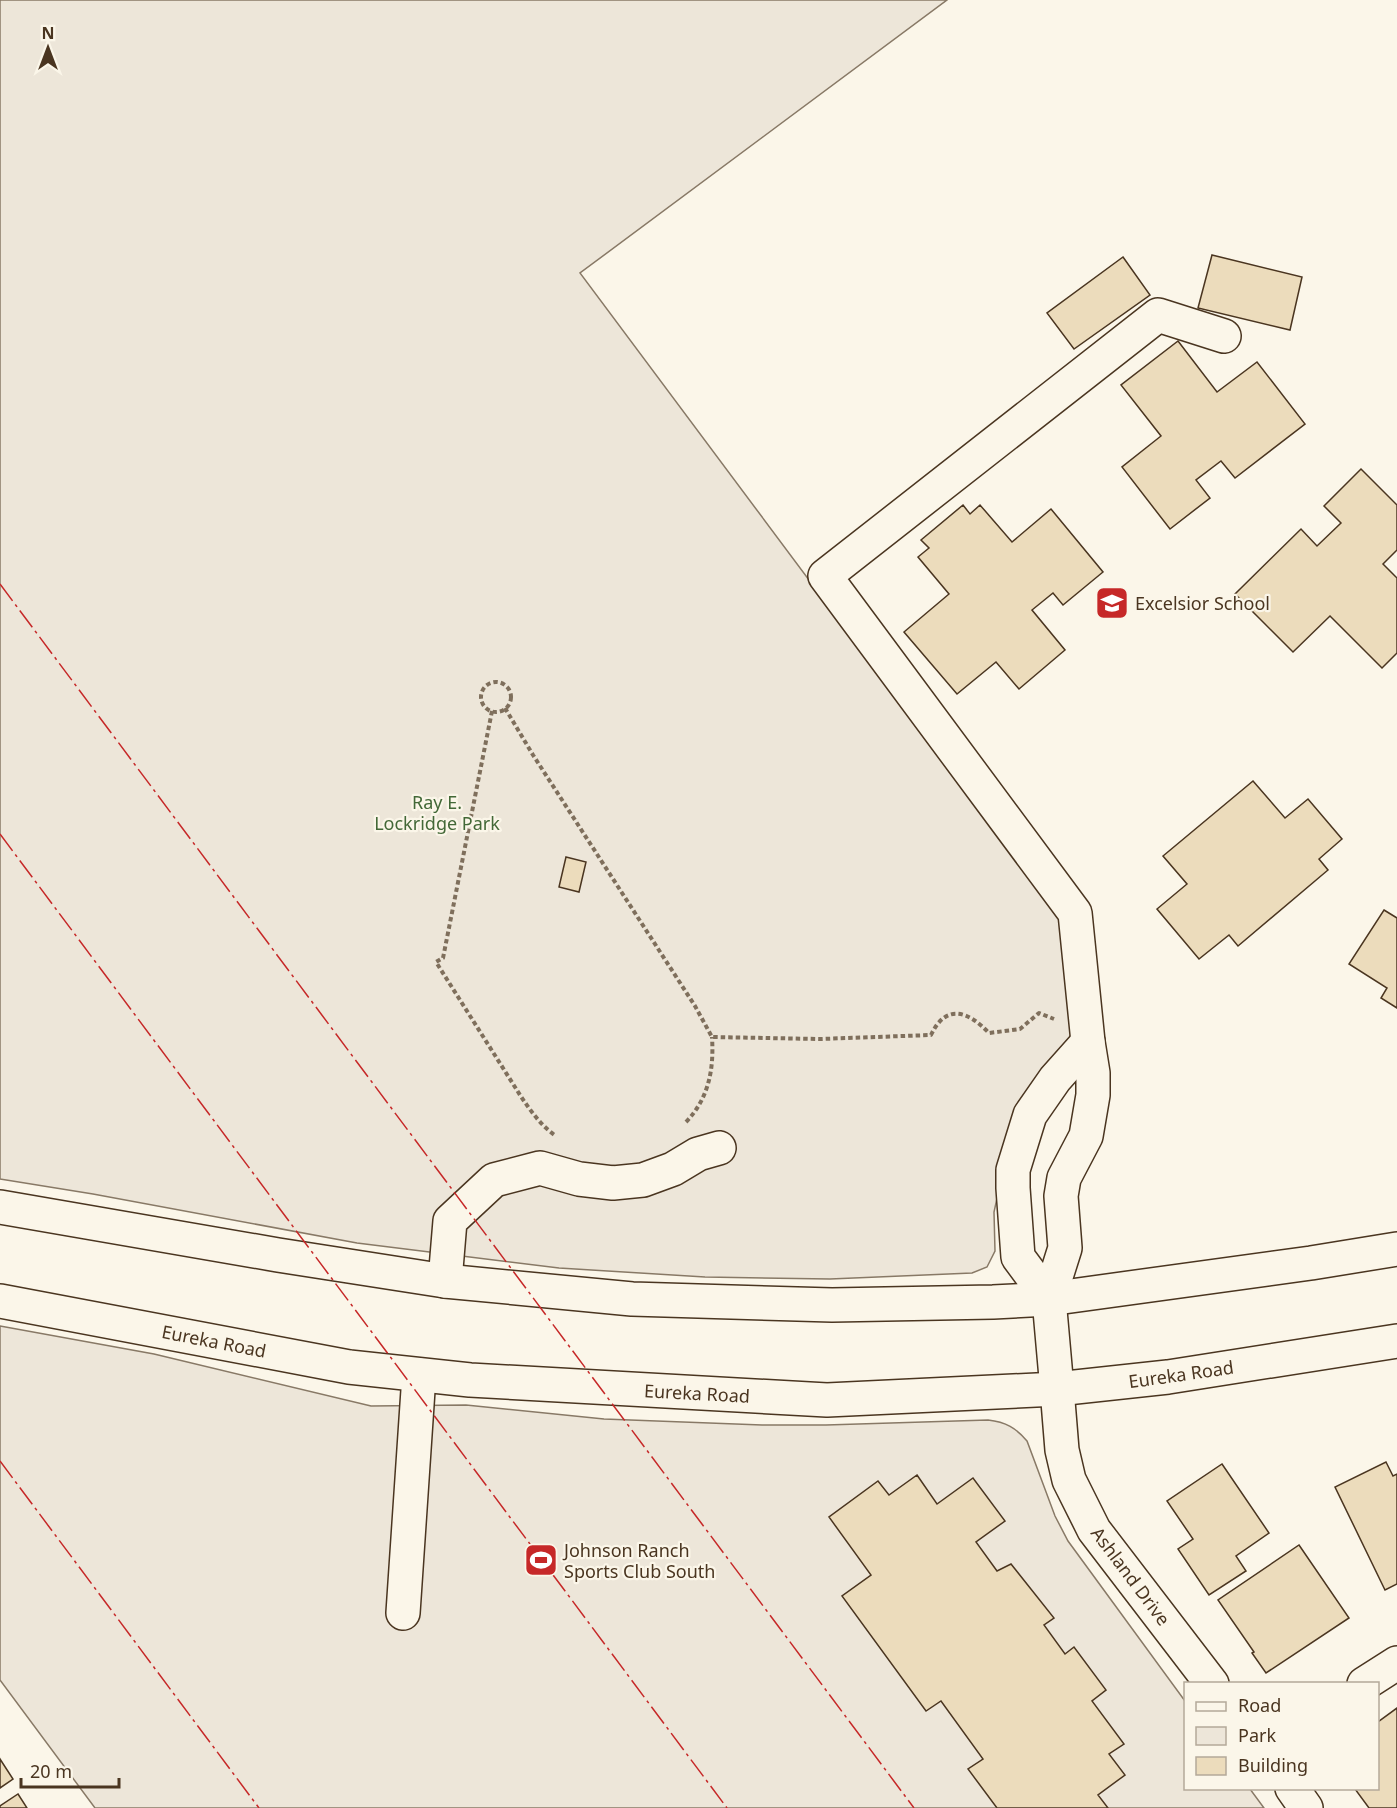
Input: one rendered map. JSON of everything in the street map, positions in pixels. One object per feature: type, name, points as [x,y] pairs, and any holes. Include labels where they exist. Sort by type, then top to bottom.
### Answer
[{"type":"main road","points":[[1049,1299],[1065,1248],[1061,1196],[1064,1178],[1086,1136],[1091,1113],[1093,1073],[1075,914],[825,576],[1158,315],[1224,336]]},
{"type":"main road","points":[[1049,1299],[1018,1257],[1012,1188],[1013,1170],[1030,1116],[1055,1079],[1088,1042]]},
{"type":"main road","points":[[445,1281],[450,1221],[494,1180],[540,1168],[579,1179],[613,1183],[643,1180],[719,1148]]},
{"type":"main road","points":[[0,1207],[445,1281],[632,1299],[832,1305],[1049,1299],[1397,1249]]},
{"type":"main road","name":"Ashland Drive","points":[[1049,1299],[1062,1450],[1069,1480],[1094,1530],[1211,1682]]},
{"type":"main road","name":"Eureka Road","points":[[0,1301],[338,1365],[418,1375],[470,1380],[827,1400],[1057,1389],[1180,1375],[1397,1341]]},
{"type":"main road","points":[[403,1613],[418,1375]]},
{"type":"main road","points":[[1366,1682],[1397,1663]]},
{"type":"main road","points":[[1293,1790],[1306,1808]]},
{"type":"path","points":[[495,682],[503,684],[509,691],[510,700],[505,708],[492,711],[483,704],[481,694],[486,685],[495,682]]},
{"type":"path","points":[[505,708],[695,1006],[712,1038],[710,1079],[702,1100],[680,1127]]},
{"type":"path","points":[[492,711],[443,958],[435,962],[533,1113],[549,1131],[563,1140]]},
{"type":"path","points":[[712,1038],[831,1039],[931,1035],[942,1019],[961,1014],[970,1016],[979,1022],[989,1033],[1020,1029],[1039,1013],[1058,1020]]},
{"type":"green space","name":"Ray E. Lockridge Park","points":[[0,0],[947,0],[580,273],[1059,915],[1071,1035],[1069,1043],[1009,1143],[994,1212],[995,1251],[987,1267],[972,1273],[830,1279],[705,1277],[559,1268],[357,1243],[0,1179]]},
{"type":"green space","name":"Johnson Ranch Sports Club South","points":[[0,1326],[154,1354],[371,1406],[466,1405],[604,1419],[762,1425],[988,1420],[1000,1422],[1015,1429],[1027,1441],[1055,1516],[1068,1541],[1184,1700],[1184,1790],[1251,1790],[1264,1808],[95,1808],[0,1680]]},
{"type":"building","points":[[1212,255],[1302,277],[1290,330],[1198,308]]},
{"type":"building","points":[[1123,257],[1150,295],[1074,349],[1047,313]]},
{"type":"building","points":[[1178,341],[1217,392],[1257,362],[1305,424],[1235,478],[1221,461],[1196,480],[1210,498],[1170,529],[1122,467],[1161,436],[1121,385]]},
{"type":"building","points":[[1361,469],[1397,505],[1397,550],[1383,564],[1397,578],[1397,653],[1382,668],[1330,616],[1293,652],[1235,594],[1301,529],[1317,546],[1341,523],[1324,506]]},
{"type":"building","points":[[963,505],[970,514],[980,505],[1012,542],[1051,509],[1103,572],[1063,605],[1053,593],[1032,610],[1065,650],[1019,689],[996,662],[957,694],[904,632],[949,594],[918,557],[929,548],[921,540]]},
{"type":"building","points":[[1253,781],[1285,818],[1308,799],[1342,839],[1319,859],[1328,870],[1238,946],[1229,935],[1199,959],[1157,909],[1187,884],[1163,856]]},
{"type":"building","points":[[566,857],[586,862],[579,892],[559,887]]},
{"type":"building","points":[[1384,910],[1397,918],[1397,1008],[1381,998],[1387,988],[1349,964]]},
{"type":"building","points":[[1386,1462],[1393,1476],[1397,1474],[1397,1584],[1385,1590],[1335,1487]]},
{"type":"building","points":[[1222,1464],[1269,1533],[1236,1556],[1246,1571],[1209,1595],[1178,1549],[1193,1539],[1167,1501]]},
{"type":"building","points":[[917,1475],[937,1504],[973,1478],[1005,1521],[976,1542],[997,1571],[1011,1564],[1054,1618],[1044,1625],[1065,1654],[1074,1647],[1106,1690],[1092,1701],[1124,1744],[1109,1754],[1125,1775],[1098,1795],[1108,1808],[997,1808],[968,1769],[983,1759],[941,1701],[926,1711],[842,1596],[871,1575],[829,1517],[878,1481],[889,1495]]},
{"type":"building","points":[[1299,1545],[1349,1618],[1266,1673],[1218,1600]]},
{"type":"building","points":[[1397,1708],[1397,1808],[1369,1808],[1356,1790],[1379,1790],[1379,1721]]},
{"type":"building","points":[[0,1759],[13,1779],[0,1788]]},
{"type":"building","points":[[18,1794],[27,1808],[0,1808],[0,1806]]},
{"type":"power","points":[[0,584],[914,1808]]},
{"type":"power","points":[[0,834],[727,1808]]},
{"type":"power","points":[[0,1461],[259,1808]]},
{"type":"place","name":"Excelsior School","points":[[1112,603]]},
{"type":"place","name":"Johnson Ranch Sports Club South","points":[[541,1560]]}]
